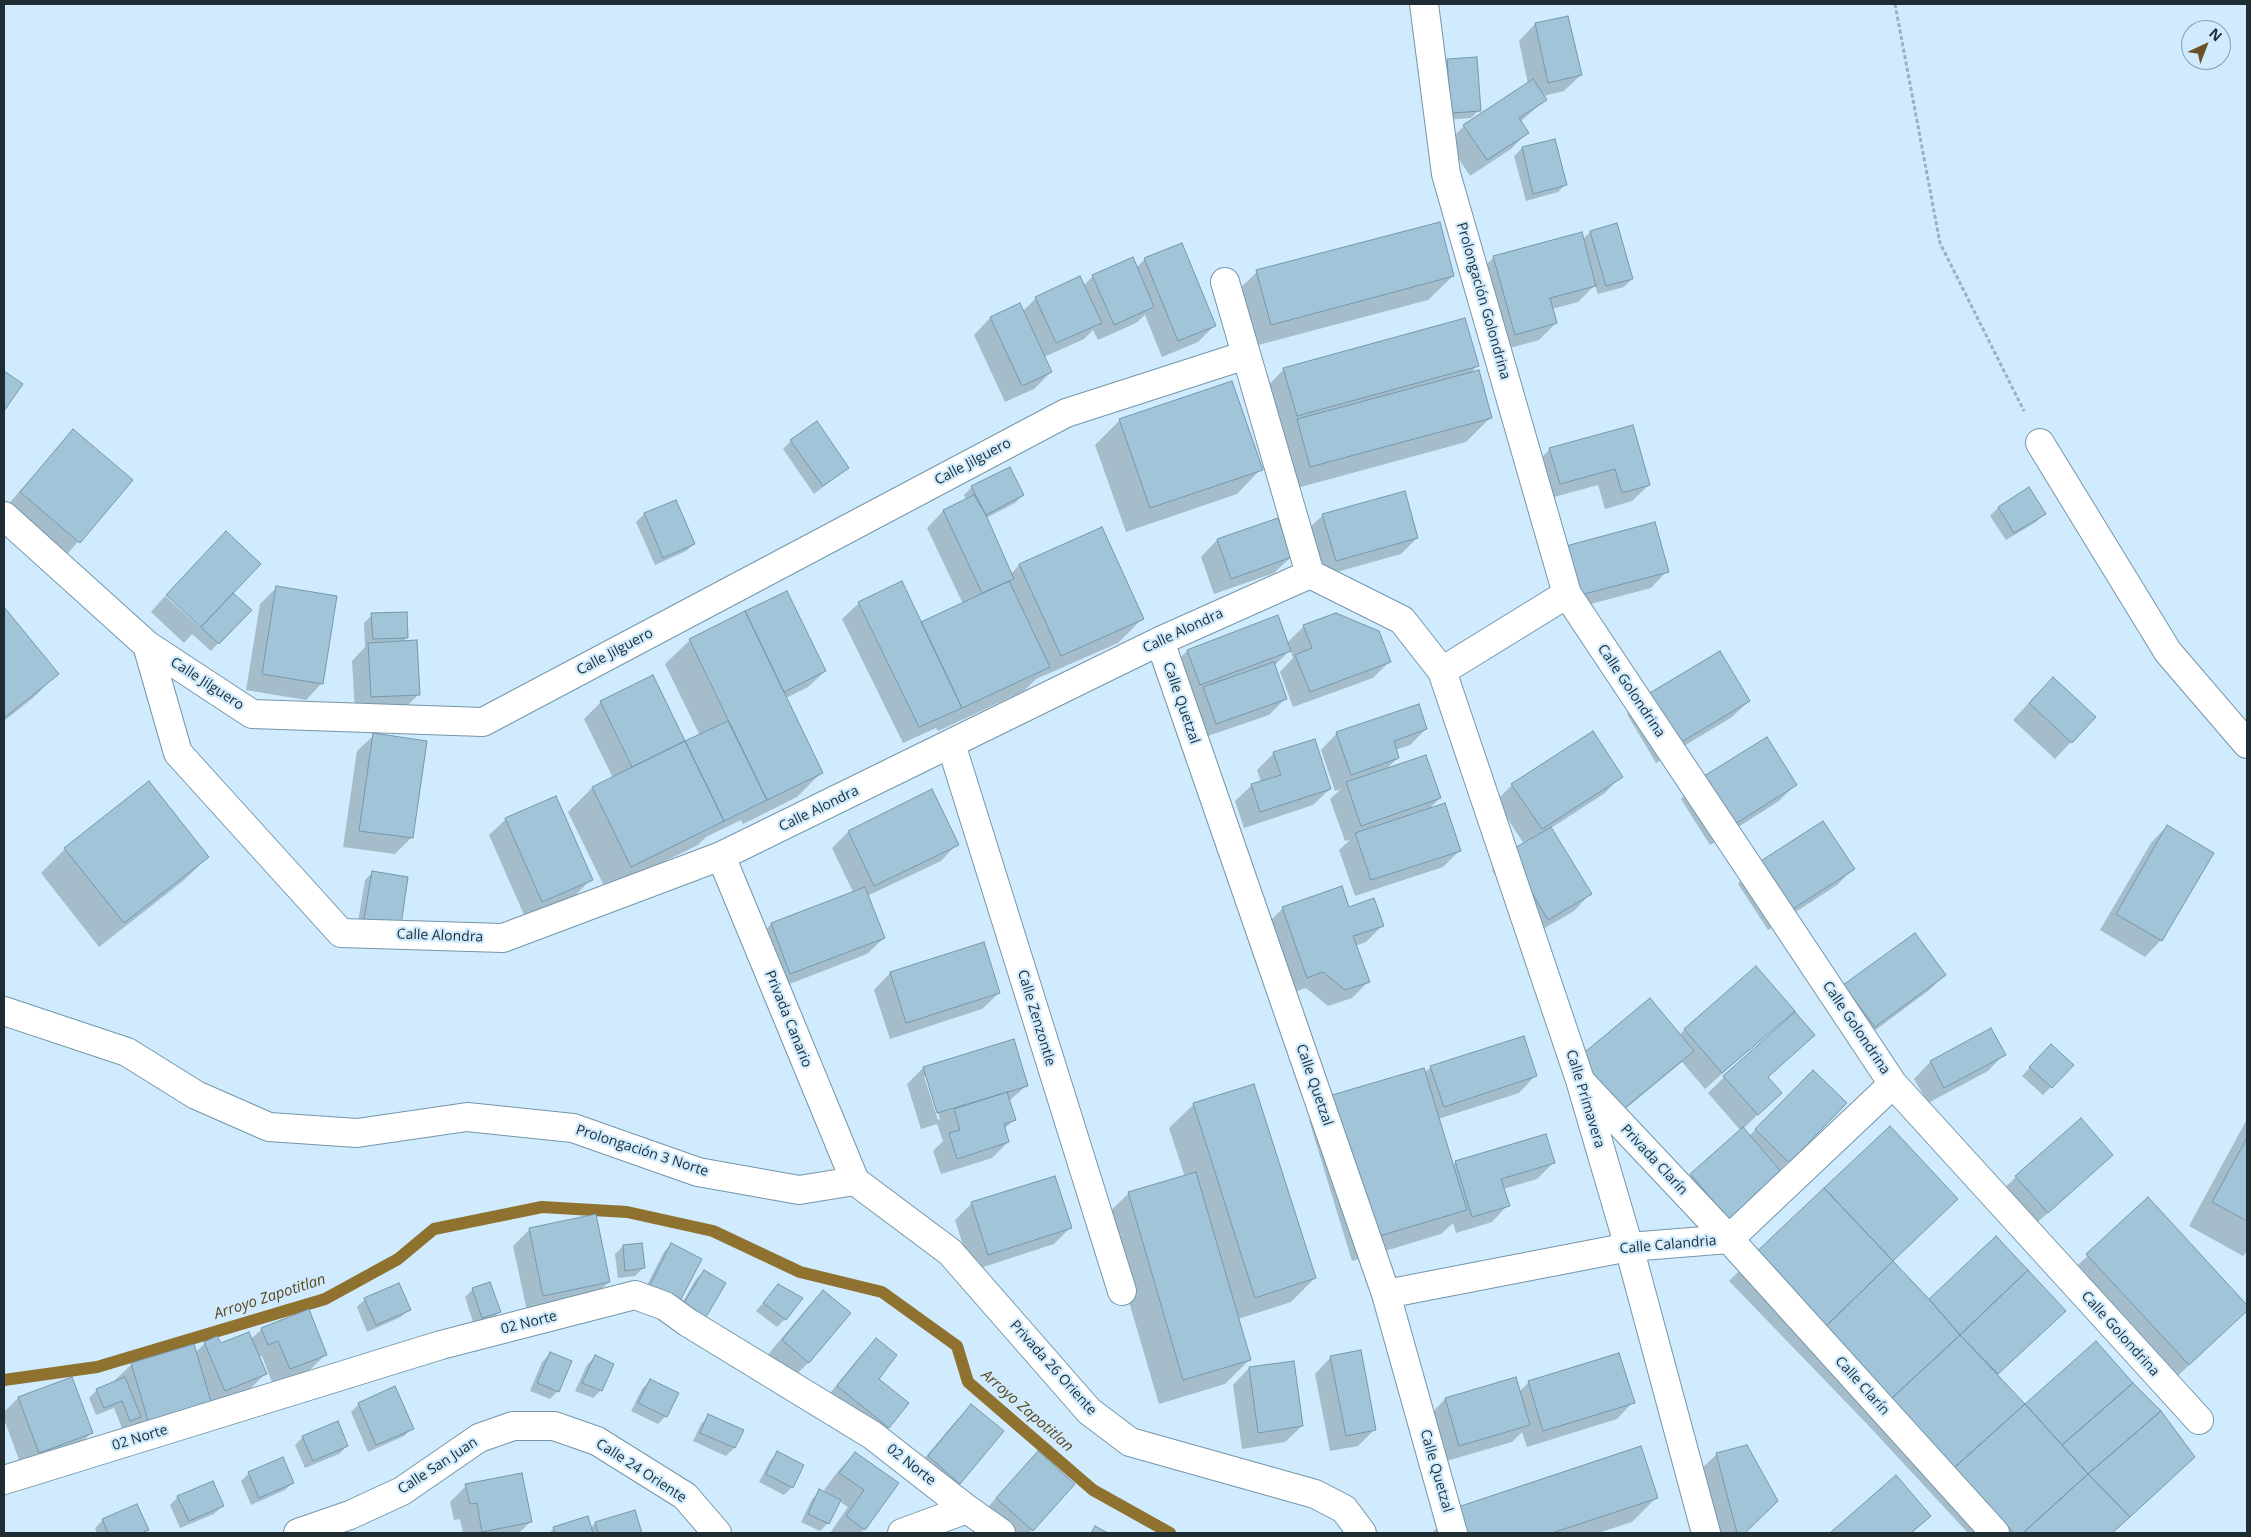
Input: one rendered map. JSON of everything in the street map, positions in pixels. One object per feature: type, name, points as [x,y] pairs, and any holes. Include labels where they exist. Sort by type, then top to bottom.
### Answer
[{"type":"street","name":"Prolongación Golondrina","points":[[1424,4],[1446,174],[1567,594]]},
{"type":"street","points":[[1226,282],[1310,574],[1402,620],[1442,671],[1567,594]]},
{"type":"street","name":"Calle Jilguero","points":[[4,516],[147,645],[252,714],[483,722],[1066,413],[1246,355]]},
{"type":"street","points":[[2040,443],[2168,652],[2247,744]]},
{"type":"street","name":"Calle Alondra","points":[[147,645],[178,753],[341,933],[503,938],[721,856],[1160,641],[1310,574]]},
{"type":"street","name":"Calle Golondrina","points":[[1567,594],[1893,1084],[2199,1420]]},
{"type":"street","name":"Calle Quetzal","points":[[1160,641],[1386,1294],[1454,1533]]},
{"type":"street","name":"Calle Primavera","points":[[1442,671],[1580,1080],[1629,1247],[1706,1533]]},
{"type":"street","name":"Calle Zenzontle","points":[[950,744],[1122,1291]]},
{"type":"street","name":"Privada Canario","points":[[721,856],[855,1182]]},
{"type":"street","name":"Prolongación 3 Norte","points":[[4,1010],[127,1052],[196,1095],[269,1127],[356,1133],[467,1117],[573,1128],[698,1172],[799,1190],[855,1182]]},
{"type":"street","name":"Privada Clarín","points":[[1580,1080],[1729,1239]]},
{"type":"street","name":"Calle Calandria","points":[[1386,1294],[1629,1247],[1729,1239],[1893,1084]]},
{"type":"street","name":"Privada 26 Oriente","points":[[855,1182],[950,1252],[1089,1411],[1130,1442],[1315,1494],[1344,1510],[1362,1533]]},
{"type":"street","name":"Calle Clarín","points":[[1729,1239],[1995,1533]]},
{"type":"street","name":"02 Norte","points":[[4,1480],[441,1345],[636,1295],[665,1306],[687,1322],[872,1434],[967,1509],[1001,1533]]},
{"type":"street","name":"Calle San Juan","points":[[298,1533],[350,1515],[402,1491],[479,1438],[513,1426],[554,1426]]},
{"type":"street","name":"Calle 24 Oriente","points":[[554,1426],[597,1440],[685,1496],[717,1533]]},
{"type":"street","points":[[902,1533],[967,1509]]},
{"type":"path","points":[[1895,4],[1940,243],[2040,443]]},
{"type":"building","points":[[1568,16],[1582,75],[1548,83],[1535,23]]},
{"type":"building","points":[[1477,57],[1481,111],[1451,113],[1447,59]]},
{"type":"building","points":[[1533,79],[1547,100],[1519,118],[1529,133],[1487,160],[1463,125]]},
{"type":"building","points":[[1555,139],[1567,185],[1533,194],[1522,147]]},
{"type":"building","points":[[1440,222],[1454,276],[1271,325],[1256,270]]},
{"type":"building","points":[[1617,223],[1633,279],[1606,286],[1590,231]]},
{"type":"building","points":[[1582,232],[1596,286],[1550,298],[1557,323],[1515,335],[1493,256]]},
{"type":"building","points":[[1182,243],[1216,326],[1178,341],[1144,258]]},
{"type":"building","points":[[1133,257],[1154,307],[1114,325],[1092,275]]},
{"type":"building","points":[[1080,276],[1102,323],[1056,343],[1035,297]]},
{"type":"building","points":[[1020,303],[1052,372],[1022,386],[990,317]]},
{"type":"building","points":[[1465,318],[1479,366],[1297,416],[1283,368]]},
{"type":"building","points":[[1479,370],[1492,418],[1310,467],[1297,419]]},
{"type":"building","points":[[4,371],[23,384],[4,411]]},
{"type":"building","points":[[1232,381],[1263,470],[1150,508],[1119,419]]},
{"type":"building","points":[[817,421],[849,468],[823,486],[790,440]]},
{"type":"building","points":[[1633,425],[1650,485],[1622,493],[1615,469],[1560,484],[1549,448]]},
{"type":"building","points":[[73,429],[133,480],[80,543],[20,492]]},
{"type":"building","points":[[1010,467],[1024,495],[986,515],[971,486]]},
{"type":"building","points":[[2029,487],[2046,514],[2014,533],[1998,507]]},
{"type":"building","points":[[1405,491],[1418,538],[1336,561],[1322,514]]},
{"type":"building","points":[[974,495],[986,515],[1014,579],[982,593],[943,510]]},
{"type":"building","points":[[676,500],[695,544],[663,558],[644,513]]},
{"type":"building","points":[[1278,518],[1292,557],[1231,579],[1217,539]]},
{"type":"building","points":[[1655,522],[1669,572],[1580,595],[1566,546]]},
{"type":"building","points":[[1102,527],[1144,619],[1061,656],[1019,564]]},
{"type":"building","points":[[226,531],[261,564],[201,627],[166,595]]},
{"type":"building","points":[[902,581],[962,708],[919,727],[858,602]]},
{"type":"building","points":[[1009,581],[1050,667],[962,708],[921,622]]},
{"type":"building","points":[[276,586],[337,596],[323,684],[262,674]]},
{"type":"building","points":[[787,591],[826,671],[784,692],[745,611]]},
{"type":"building","points":[[233,593],[252,610],[219,644],[201,627]]},
{"type":"building","points":[[4,607],[59,674],[4,718]]},
{"type":"building","points":[[745,611],[823,773],[767,800],[689,639]]},
{"type":"building","points":[[407,612],[408,638],[373,639],[371,613]]},
{"type":"building","points":[[1336,613],[1379,631],[1391,662],[1310,692],[1295,655],[1312,648],[1303,625]]},
{"type":"building","points":[[1278,615],[1291,651],[1200,685],[1187,650]]},
{"type":"building","points":[[417,640],[420,695],[371,697],[368,643]]},
{"type":"building","points":[[1720,651],[1750,701],[1673,747],[1643,697]]},
{"type":"building","points":[[1274,662],[1287,699],[1216,724],[1203,687]]},
{"type":"building","points":[[653,675],[685,741],[632,767],[600,701]]},
{"type":"building","points":[[2053,677],[2096,717],[2072,743],[2029,703]]},
{"type":"building","points":[[1419,704],[1427,729],[1394,741],[1399,758],[1351,775],[1336,732]]},
{"type":"building","points":[[728,721],[767,800],[724,821],[685,741]]},
{"type":"building","points":[[1593,731],[1623,777],[1542,829],[1511,784]]},
{"type":"building","points":[[373,733],[427,741],[413,838],[359,831]]},
{"type":"building","points":[[1767,737],[1797,785],[1727,829],[1696,781]]},
{"type":"building","points":[[1315,739],[1331,789],[1260,812],[1251,784],[1281,775],[1273,752]]},
{"type":"building","points":[[685,741],[724,821],[631,867],[592,787]]},
{"type":"building","points":[[1426,755],[1441,798],[1361,826],[1346,782]]},
{"type":"building","points":[[149,781],[209,857],[124,923],[64,848]]},
{"type":"building","points":[[932,789],[959,845],[874,886],[848,831]]},
{"type":"building","points":[[556,796],[593,880],[542,902],[505,818]]},
{"type":"building","points":[[1445,803],[1461,851],[1371,880],[1355,833]]},
{"type":"building","points":[[1823,821],[1855,869],[1785,914],[1753,866]]},
{"type":"building","points":[[2167,825],[2214,853],[2162,941],[2116,914]]},
{"type":"building","points":[[1551,827],[1592,894],[1548,920],[1508,852]]},
{"type":"building","points":[[372,871],[408,877],[401,925],[364,919]]},
{"type":"building","points":[[1342,886],[1349,907],[1374,898],[1384,926],[1353,936],[1370,982],[1345,990],[1323,972],[1307,978],[1282,907]]},
{"type":"building","points":[[865,887],[885,938],[790,974],[771,923]]},
{"type":"building","points":[[1915,933],[1946,975],[1875,1027],[1843,985]]},
{"type":"building","points":[[984,942],[1000,993],[906,1023],[890,972]]},
{"type":"building","points":[[1756,966],[1795,1011],[1722,1073],[1684,1029]]},
{"type":"building","points":[[1650,998],[1694,1051],[1622,1110],[1579,1057]]},
{"type":"building","points":[[1795,1012],[1815,1035],[1768,1077],[1782,1093],[1758,1115],[1723,1076]]},
{"type":"building","points":[[1991,1028],[2006,1055],[1944,1088],[1930,1061]]},
{"type":"building","points":[[1524,1036],[1537,1076],[1444,1107],[1430,1066]]},
{"type":"building","points":[[1014,1039],[1028,1086],[937,1113],[923,1067]]},
{"type":"building","points":[[2051,1044],[2074,1065],[2052,1088],[2029,1067]]},
{"type":"building","points":[[1424,1068],[1467,1210],[1376,1237],[1332,1095]]},
{"type":"building","points":[[1813,1070],[1847,1103],[1789,1163],[1755,1129]]},
{"type":"building","points":[[1254,1084],[1316,1278],[1255,1298],[1193,1103]]},
{"type":"building","points":[[1007,1092],[1016,1120],[1004,1124],[1009,1142],[957,1159],[949,1133],[960,1130],[954,1109]]},
{"type":"building","points":[[2081,1118],[2113,1155],[2048,1213],[2015,1176]]},
{"type":"building","points":[[1890,1126],[1958,1199],[1893,1261],[1824,1188]]},
{"type":"building","points":[[1743,1127],[1783,1174],[1730,1220],[1690,1174]]},
{"type":"building","points":[[1546,1134],[1555,1163],[1501,1179],[1510,1206],[1472,1217],[1455,1161]]},
{"type":"building","points":[[2247,1138],[2247,1221],[2212,1202]]},
{"type":"building","points":[[1196,1172],[1251,1360],[1183,1380],[1128,1192]]},
{"type":"building","points":[[1055,1176],[1072,1228],[988,1255],[971,1202]]},
{"type":"building","points":[[1824,1188],[1893,1261],[1823,1329],[1752,1256]]},
{"type":"building","points":[[2148,1197],[2247,1305],[2247,1311],[2189,1365],[2086,1254]]},
{"type":"building","points":[[596,1214],[610,1282],[543,1296],[529,1228]]},
{"type":"building","points":[[1996,1236],[2028,1270],[1960,1335],[1929,1299]]},
{"type":"building","points":[[642,1243],[645,1268],[625,1271],[623,1245]]},
{"type":"building","points":[[671,1243],[702,1259],[680,1301],[650,1285]]},
{"type":"building","points":[[1893,1261],[1960,1335],[1891,1399],[1823,1329]]},
{"type":"building","points":[[704,1270],[726,1283],[706,1317],[684,1303]]},
{"type":"building","points":[[2028,1270],[2066,1311],[1998,1374],[1960,1335]]},
{"type":"building","points":[[490,1282],[501,1312],[482,1318],[472,1288]]},
{"type":"building","points":[[399,1283],[411,1310],[376,1325],[364,1298]]},
{"type":"building","points":[[778,1284],[803,1298],[786,1320],[763,1303]]},
{"type":"building","points":[[823,1290],[851,1313],[809,1363],[782,1340]]},
{"type":"building","points":[[309,1309],[327,1355],[290,1369],[278,1341],[268,1345],[261,1328]]},
{"type":"building","points":[[249,1332],[267,1374],[225,1391],[204,1342],[217,1336],[221,1343]]},
{"type":"building","points":[[1960,1335],[2025,1404],[1954,1468],[1891,1399]]},
{"type":"building","points":[[876,1338],[897,1355],[879,1379],[909,1403],[889,1428],[837,1386]]},
{"type":"building","points":[[2096,1341],[2133,1383],[2062,1445],[2025,1404]]},
{"type":"building","points":[[194,1344],[212,1405],[149,1424],[131,1363]]},
{"type":"building","points":[[1361,1350],[1376,1430],[1346,1436],[1330,1356]]},
{"type":"building","points":[[550,1352],[572,1361],[559,1392],[537,1383]]},
{"type":"building","points":[[1619,1353],[1635,1403],[1543,1431],[1528,1381]]},
{"type":"building","points":[[595,1355],[614,1364],[602,1391],[582,1383]]},
{"type":"building","points":[[1294,1361],[1303,1426],[1258,1433],[1249,1367]]},
{"type":"building","points":[[72,1377],[93,1433],[39,1453],[18,1397]]},
{"type":"building","points":[[125,1377],[141,1417],[130,1421],[122,1401],[104,1408],[96,1389]]},
{"type":"building","points":[[1516,1377],[1530,1425],[1459,1446],[1445,1398]]},
{"type":"building","points":[[650,1379],[679,1393],[667,1417],[638,1403]]},
{"type":"building","points":[[2133,1383],[2161,1411],[2088,1474],[2062,1445]]},
{"type":"building","points":[[395,1386],[414,1429],[376,1445],[358,1403]]},
{"type":"building","points":[[971,1404],[1004,1431],[960,1484],[928,1456]]},
{"type":"building","points":[[2025,1404],[2088,1474],[2023,1533],[2014,1533],[1954,1468]]},
{"type":"building","points":[[2161,1411],[2195,1457],[2130,1517],[2088,1474]]},
{"type":"building","points":[[708,1414],[744,1430],[735,1448],[700,1433]]},
{"type":"building","points":[[338,1421],[348,1446],[313,1461],[302,1436]]},
{"type":"building","points":[[1747,1445],[1778,1501],[1745,1533],[1737,1533],[1716,1453]]},
{"type":"building","points":[[1641,1446],[1658,1498],[1552,1533],[1464,1533],[1455,1508]]},
{"type":"building","points":[[777,1451],[804,1465],[793,1488],[766,1474]]},
{"type":"building","points":[[1038,1451],[1075,1484],[1033,1531],[996,1498]]},
{"type":"building","points":[[855,1452],[899,1483],[865,1530],[846,1516],[864,1490],[839,1473]]},
{"type":"building","points":[[283,1457],[294,1483],[259,1498],[248,1472]]},
{"type":"building","points":[[522,1473],[532,1522],[482,1532],[477,1503],[470,1504],[465,1484]]},
{"type":"building","points":[[2088,1474],[2130,1517],[2112,1533],[2023,1533]]},
{"type":"building","points":[[1896,1475],[1931,1516],[1911,1533],[1831,1532]]},
{"type":"building","points":[[213,1481],[224,1506],[189,1521],[177,1496]]},
{"type":"building","points":[[819,1489],[841,1500],[829,1524],[808,1514]]},
{"type":"building","points":[[137,1504],[149,1530],[141,1533],[108,1533],[102,1519]]},
{"type":"building","points":[[635,1510],[642,1533],[598,1533],[595,1522]]},
{"type":"building","points":[[588,1516],[593,1533],[555,1533],[553,1527]]},
{"type":"building","points":[[1095,1526],[1108,1533],[1091,1533]]},
{"type":"waterway","name":"Arroyo Zapotitlan","points":[[4,1380],[97,1367],[325,1299],[398,1259],[434,1229],[542,1207],[627,1212],[713,1231],[800,1272],[882,1292],[957,1346],[968,1382],[1093,1490],[1170,1533]]}]
